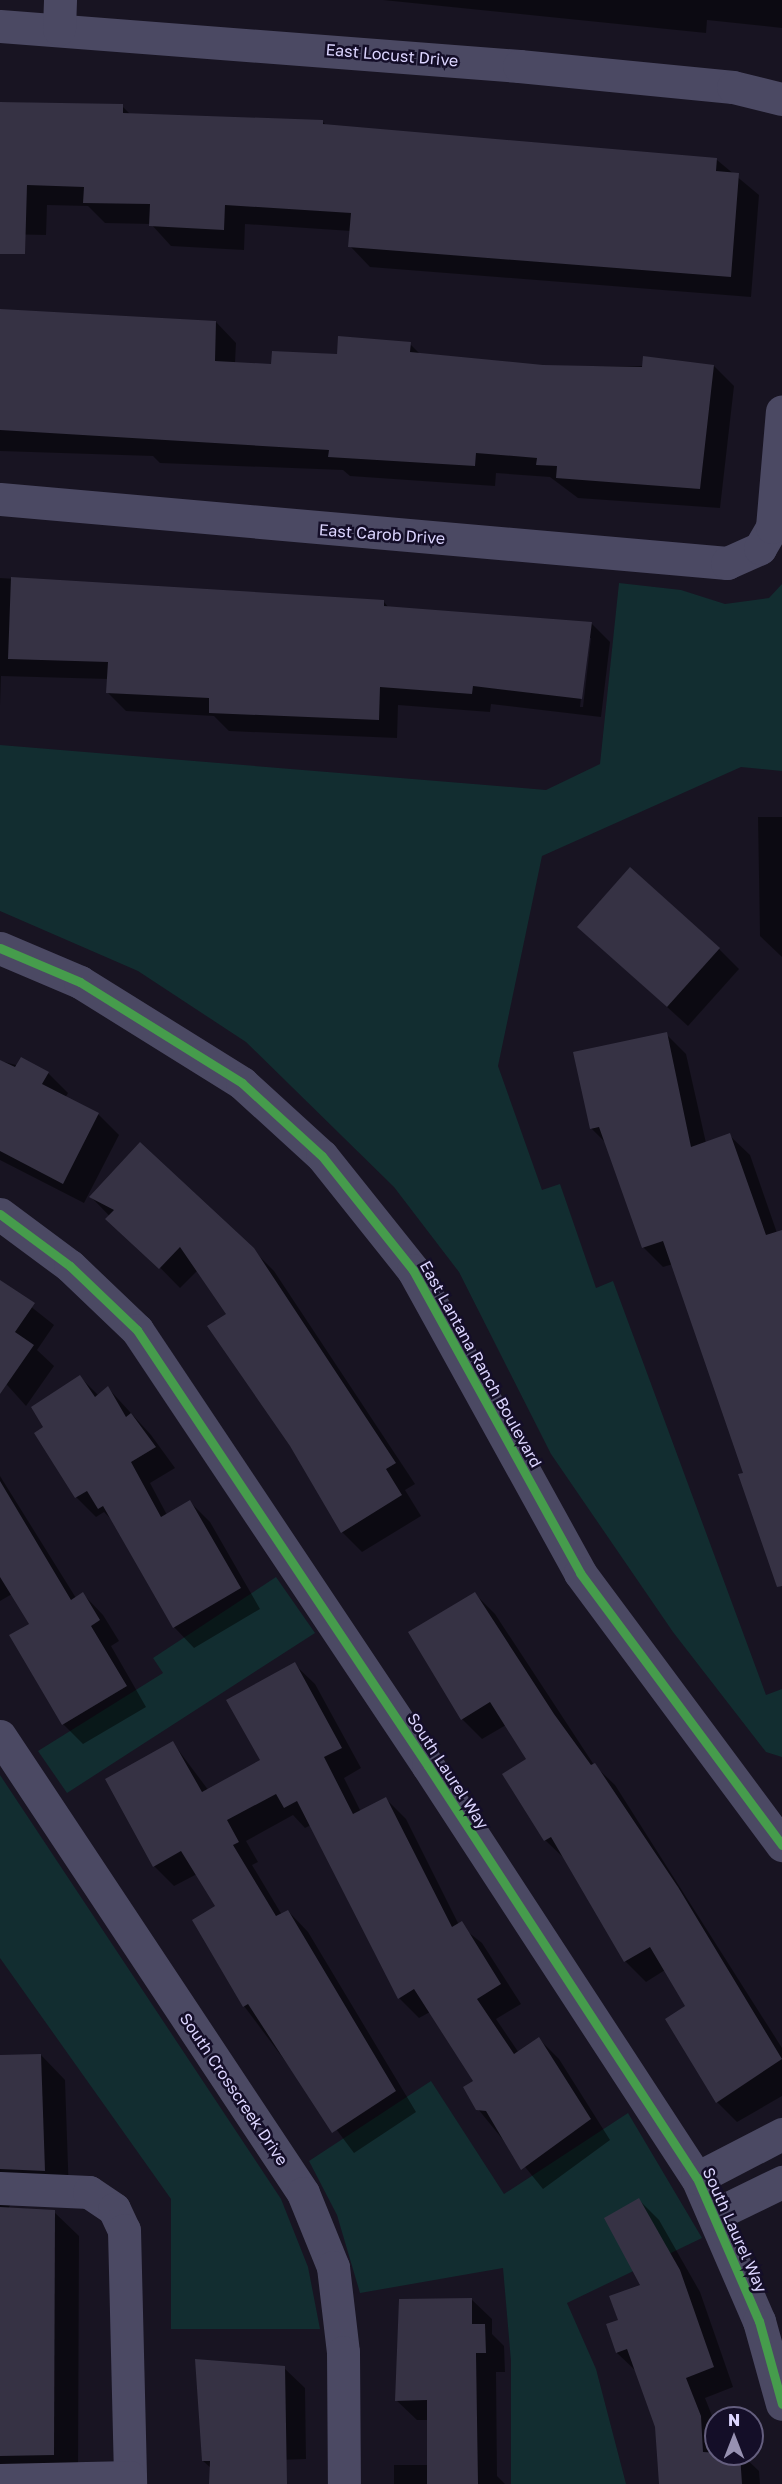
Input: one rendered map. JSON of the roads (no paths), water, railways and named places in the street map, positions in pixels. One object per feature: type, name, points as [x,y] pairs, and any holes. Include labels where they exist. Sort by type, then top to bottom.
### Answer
[{"type":"street","name":"East Locust Drive","points":[[0,26],[60,15],[543,69],[733,87],[782,99]]},
{"type":"street","name":"East Carob Drive","points":[[0,499],[727,563],[760,548],[772,527],[782,411]]},
{"type":"street","name":"East Lantana Ranch Boulevard","points":[[0,948],[80,982],[242,1083],[322,1156],[413,1270],[580,1573],[776,1824]]},
{"type":"street","name":"South Laurel Way","points":[[0,1215],[70,1266],[137,1330],[697,2178],[759,2321],[782,2404]]},
{"type":"street","name":"South Crosscreek Drive","points":[[0,1736],[303,2193],[333,2267],[343,2352],[344,2484]]},
{"type":"street","points":[[697,2178],[782,2134]]},
{"type":"street","points":[[714,2215],[782,2182]]},
{"type":"street","points":[[0,2187],[89,2192],[114,2209],[124,2230],[130,2481],[0,2480]]}]
